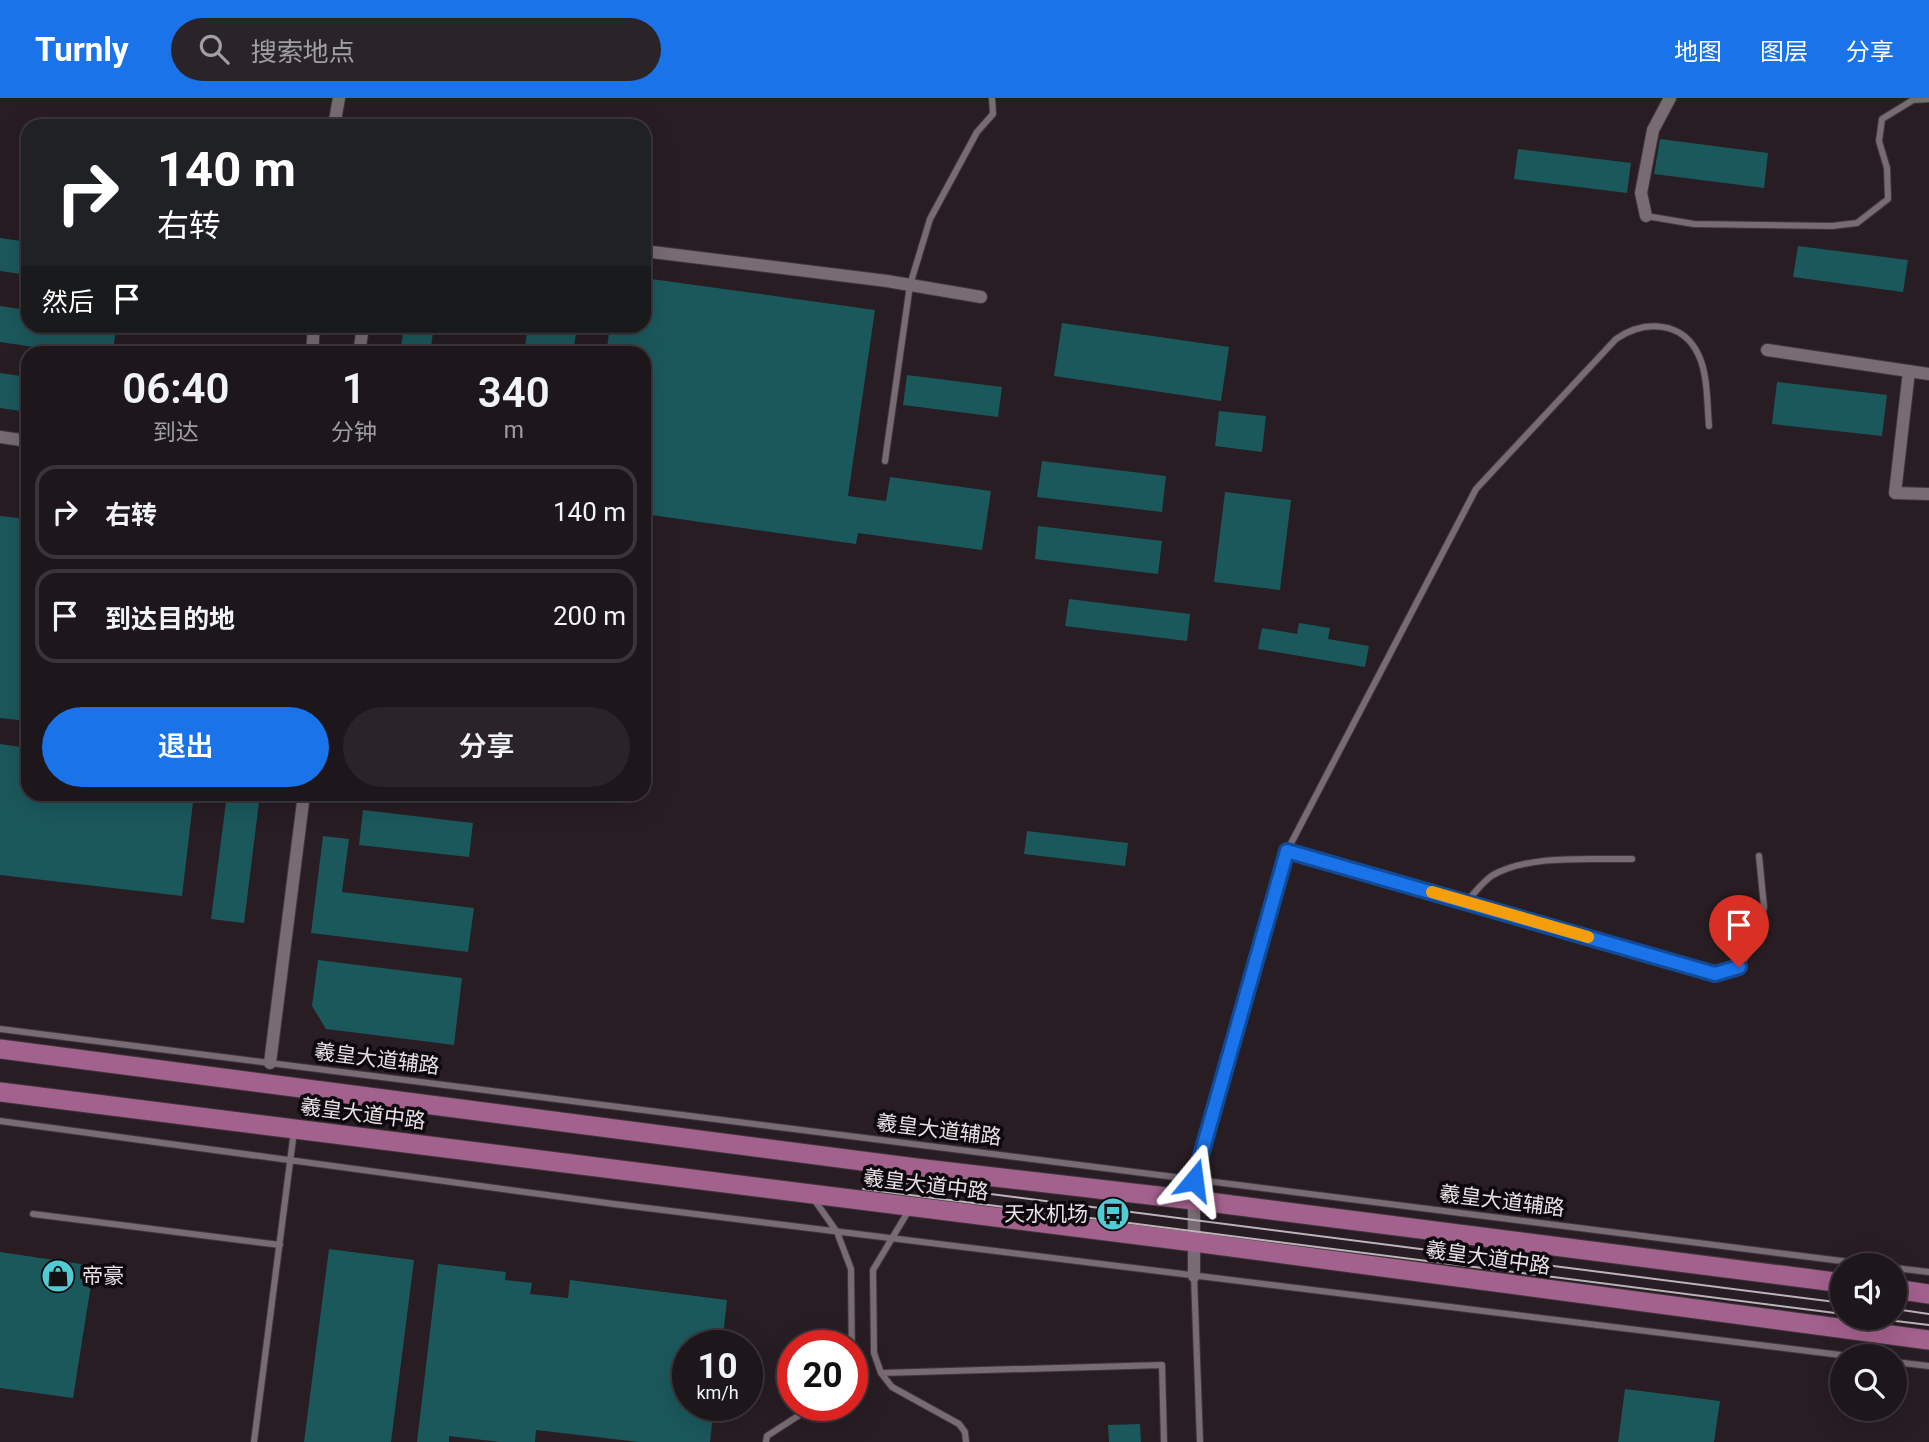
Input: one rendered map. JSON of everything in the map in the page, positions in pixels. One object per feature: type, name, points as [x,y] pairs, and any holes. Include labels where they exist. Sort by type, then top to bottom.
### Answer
[{"type":"main road","name":"羲皇大道中路","points":[[0,1049],[916,1168],[1193,1200],[1830,1281]]},
{"type":"main road","name":"羲皇大道中路","points":[[0,1091],[1194,1242],[1929,1340]]},
{"type":"main road","points":[[1907,1291],[1929,1294]]},
{"type":"street","points":[[335,119],[339,98]]},
{"type":"street","points":[[1646,216],[1641,193],[1653,130],[1670,98]]},
{"type":"street","points":[[651,252],[910,285],[981,297]]},
{"type":"street","points":[[1767,350],[1929,374]]},
{"type":"street","points":[[1909,371],[1895,493],[1929,494]]},
{"type":"street","points":[[0,437],[21,439]]},
{"type":"street","points":[[270,1063],[303,801]]},
{"type":"street","points":[[1194,1180],[1194,1276]]},
{"type":"lane","points":[[885,461],[910,285],[930,219],[977,132],[993,114],[992,98]]},
{"type":"lane","points":[[1646,216],[1694,224],[1832,226],[1857,223],[1888,199],[1887,168],[1879,141],[1882,119],[1913,100],[1929,99]]},
{"type":"lane","points":[[1194,1180],[1287,851],[1476,489],[1616,339],[1629,330],[1653,326],[1677,331],[1690,342],[1699,355],[1703,371],[1709,426]]},
{"type":"lane","points":[[1287,851],[1715,974],[1739,967],[1756,943],[1764,907],[1759,856]]},
{"type":"lane","points":[[1466,902],[1490,876],[1518,865],[1632,859]]},
{"type":"lane","name":"羲皇大道辅路","points":[[0,1030],[1830,1260]]},
{"type":"lane","points":[[0,1121],[890,1239],[1830,1354]]},
{"type":"lane","points":[[254,1442],[295,1129]]},
{"type":"lane","points":[[810,1194],[837,1232],[851,1269],[852,1330]]},
{"type":"lane","points":[[911,1206],[873,1270],[874,1353],[881,1373],[892,1387],[959,1424],[965,1432],[966,1442]]},
{"type":"lane","points":[[33,1214],[280,1245]]},
{"type":"lane","points":[[1907,1269],[1929,1272]]},
{"type":"lane","points":[[1194,1276],[1199,1442]]},
{"type":"lane","points":[[1907,1363],[1929,1366]]},
{"type":"lane","points":[[881,1373],[1162,1365],[1164,1442]]},
{"type":"lane","points":[[766,1442],[767,1436],[790,1421]]},
{"type":"building","points":[[1660,139],[1768,153],[1764,188],[1654,174]]},
{"type":"building","points":[[1518,149],[1631,163],[1627,193],[1514,179]]},
{"type":"building","points":[[0,238],[21,241],[21,274],[0,271]]},
{"type":"building","points":[[1798,246],[1908,260],[1903,292],[1793,277]]},
{"type":"building","points":[[651,279],[875,310],[848,496],[886,501],[890,477],[991,491],[982,550],[858,533],[856,544],[651,515],[651,346],[607,346],[609,333],[651,333]]},
{"type":"building","points":[[0,306],[21,309],[21,333],[116,333],[113,346],[27,346],[0,342]]},
{"type":"building","points":[[1062,323],[1229,347],[1221,401],[1054,376]]},
{"type":"building","points":[[403,333],[433,333],[431,346],[401,346]]},
{"type":"building","points":[[527,333],[576,333],[574,346],[525,346]]},
{"type":"building","points":[[0,373],[21,376],[21,411],[0,408]]},
{"type":"building","points":[[907,375],[1002,387],[998,417],[903,405]]},
{"type":"building","points":[[1777,382],[1887,395],[1882,436],[1772,424]]},
{"type":"building","points":[[1219,411],[1266,416],[1262,452],[1215,446]]},
{"type":"building","points":[[1042,461],[1166,476],[1162,512],[1037,497]]},
{"type":"building","points":[[1225,492],[1291,500],[1280,590],[1214,582]]},
{"type":"building","points":[[0,516],[21,518],[21,720],[0,718]]},
{"type":"building","points":[[1038,526],[1162,541],[1158,574],[1035,559]]},
{"type":"building","points":[[1069,599],[1190,614],[1187,641],[1065,626]]},
{"type":"building","points":[[1299,623],[1330,628],[1328,639],[1369,646],[1365,667],[1258,649],[1262,628],[1297,634]]},
{"type":"building","points":[[0,744],[21,747],[21,801],[193,801],[182,896],[0,875]]},
{"type":"building","points":[[226,801],[259,801],[244,923],[211,919]]},
{"type":"building","points":[[363,810],[473,823],[469,857],[359,845]]},
{"type":"building","points":[[1027,831],[1128,843],[1125,866],[1024,854]]},
{"type":"building","points":[[323,836],[349,839],[342,892],[474,908],[468,952],[311,933]]},
{"type":"building","points":[[318,960],[462,978],[454,1045],[326,1029],[312,1006]]},
{"type":"building","points":[[329,1249],[414,1260],[391,1442],[304,1442]]},
{"type":"building","points":[[0,1252],[94,1266],[73,1398],[0,1388]]},
{"type":"building","points":[[438,1264],[506,1272],[505,1280],[532,1283],[530,1294],[568,1298],[570,1280],[727,1300],[724,1330],[672,1330],[672,1421],[712,1421],[710,1442],[639,1442],[536,1430],[535,1442],[500,1442],[449,1436],[449,1442],[417,1442]]},
{"type":"building","points":[[1625,1389],[1720,1401],[1714,1442],[1618,1442]]},
{"type":"building","points":[[1140,1424],[1141,1442],[1109,1442],[1108,1425]]},
{"type":"tram line","points":[[865,1178],[1830,1301]]},
{"type":"tram line","points":[[863,1189],[1830,1312]]},
{"type":"tram line","points":[[1907,1311],[1929,1314]]},
{"type":"tram line","points":[[1907,1322],[1929,1325]]},
{"type":"slow traffic","points":[[1432,892],[1588,937]]},
{"type":"place","name":"天水机场","points":[[1113,1214]]},
{"type":"place","name":"帝豪","points":[[58,1276]]},
{"type":"route","points":[[1194,1180],[1287,851],[1715,974],[1739,967]]}]
